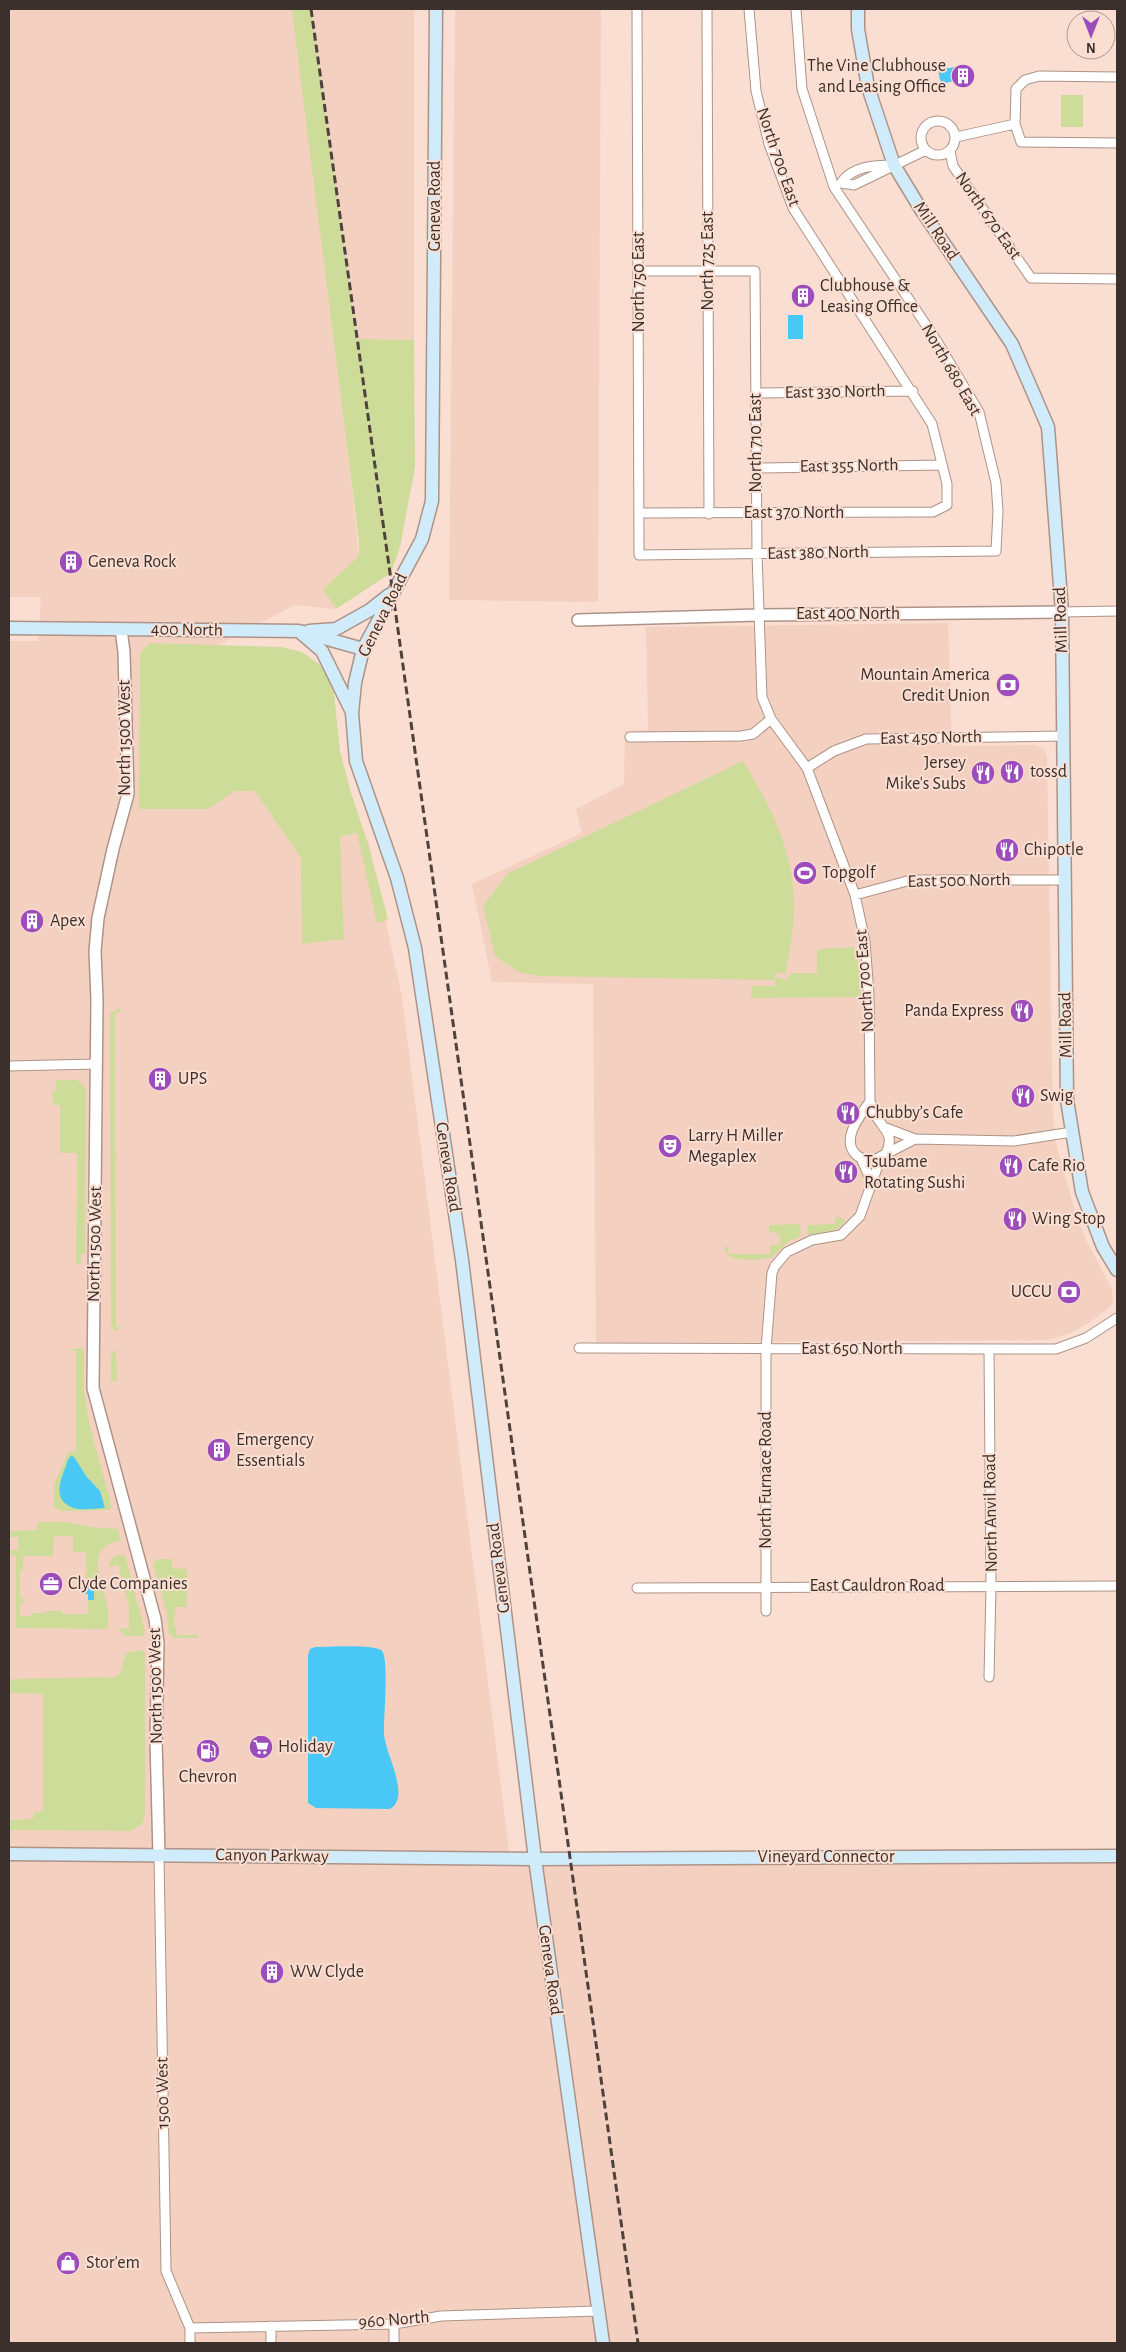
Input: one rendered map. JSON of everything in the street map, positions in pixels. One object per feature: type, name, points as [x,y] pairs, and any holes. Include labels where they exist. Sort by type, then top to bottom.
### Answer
[{"type":"main road","name":"Geneva Road","points":[[436,9],[432,501],[422,539],[363,648],[355,683],[352,713],[356,761],[397,878],[415,948],[462,1260],[535,1859],[603,2343]]},
{"type":"main road","name":"Mill Road","points":[[858,9],[858,29],[868,87],[894,164],[920,208],[1012,344],[1048,427],[1062,612],[1067,1100],[1082,1192],[1103,1247],[1117,1270]]},
{"type":"main road","points":[[299,632],[336,629],[370,610],[393,592]]},
{"type":"main road","name":"400 North","points":[[9,628],[299,632],[363,648]]},
{"type":"main road","points":[[299,632],[322,651],[352,713]]},
{"type":"main road","name":"Canyon Parkway","points":[[9,1854],[535,1859]]},
{"type":"main road","name":"Vineyard Connector","points":[[535,1859],[1117,1856]]},
{"type":"street","name":"North 750 East","points":[[637,9],[639,555]]},
{"type":"street","name":"North 725 East","points":[[708,9],[709,514]]},
{"type":"street","name":"North 700 East","points":[[749,9],[756,91],[769,144],[793,208],[913,391],[932,424],[947,484],[947,505]]},
{"type":"street","name":"North 680 East","points":[[796,9],[802,89],[834,187],[938,343],[979,412],[996,483],[998,511],[996,552]]},
{"type":"street","points":[[1117,76],[1039,76],[1025,80],[1016,89],[1014,124],[1021,142],[1117,143]]},
{"type":"street","points":[[934,122],[946,123],[951,126],[956,137],[956,142],[950,151],[935,156],[922,146],[924,128],[934,122]]},
{"type":"street","points":[[956,137],[1014,124]]},
{"type":"street","points":[[894,164],[870,166],[846,175],[841,183],[854,186],[875,177],[894,164],[926,150]]},
{"type":"street","name":"North 670 East","points":[[950,151],[953,166],[1031,278],[1117,279]]},
{"type":"street","points":[[639,271],[708,271]]},
{"type":"street","name":"North 710 East","points":[[708,271],[755,271],[758,614]]},
{"type":"street","name":"East 330 North","points":[[756,393],[913,391]]},
{"type":"street","name":"East 355 North","points":[[756,468],[942,465]]},
{"type":"street","name":"East 370 North","points":[[639,513],[933,512],[947,505]]},
{"type":"street","name":"East 380 North","points":[[639,555],[996,552]]},
{"type":"street","name":"East 400 North","points":[[578,620],[758,614],[1117,611]]},
{"type":"street","name":"North 700 East","points":[[758,614],[762,696],[771,719],[806,768],[855,895],[865,941],[870,1101]]},
{"type":"street","name":"North 1500 West","points":[[121,629],[124,652],[128,794],[113,849],[98,918],[96,951],[93,1388],[155,1619],[158,1643],[159,1854]]},
{"type":"street","points":[[630,737],[741,736],[753,734],[771,719]]},
{"type":"street","name":"East 450 North","points":[[806,768],[834,751],[866,739],[1062,736]]},
{"type":"street","name":"East 500 North","points":[[855,895],[911,880],[1064,880]]},
{"type":"street","points":[[9,1066],[96,1064]]},
{"type":"street","points":[[766,1349],[769,1286],[775,1266],[787,1252],[804,1243],[841,1235],[860,1216],[871,1181],[875,1178],[890,1140],[884,1126],[875,1116],[870,1101]]},
{"type":"street","points":[[870,1101],[850,1135],[851,1148],[861,1158],[871,1181]]},
{"type":"street","points":[[853,1129],[863,1121],[875,1121],[915,1139],[1014,1140],[1072,1132]]},
{"type":"street","points":[[861,1158],[867,1160],[883,1155],[915,1139]]},
{"type":"street","name":"East 650 North","points":[[579,1348],[1056,1349],[1086,1338],[1117,1318]]},
{"type":"street","name":"North Furnace Road","points":[[766,1349],[766,1611]]},
{"type":"street","name":"North Anvil Road","points":[[989,1350],[992,1586],[989,1676]]},
{"type":"street","name":"East Cauldron Road","points":[[637,1588],[1117,1586]]},
{"type":"street","name":"1500 West","points":[[159,1854],[166,2271],[190,2328]]},
{"type":"street","name":"960 North","points":[[190,2328],[394,2324],[441,2316],[598,2310]]},
{"type":"street","points":[[394,2324],[394,2343]]},
{"type":"street","points":[[271,2326],[271,2343]]},
{"type":"street","points":[[190,2328],[190,2343]]},
{"type":"shaded area","points":[[9,9],[414,9],[414,340],[358,340],[349,460],[359,556],[323,589],[336,609],[295,605],[187,661],[342,767],[370,848],[402,997],[510,1858],[1117,1862],[1117,2343],[9,2343],[9,641],[38,641],[41,597],[9,597]]},
{"type":"shaded area","points":[[455,9],[601,9],[598,602],[449,600]]},
{"type":"shaded area","points":[[948,623],[952,746],[1036,745],[1044,749],[1047,756],[1053,1119],[1057,1148],[1076,1214],[1086,1240],[1112,1289],[1113,1302],[1109,1308],[1090,1322],[1071,1333],[1048,1340],[596,1343],[593,984],[492,982],[472,884],[582,833],[576,809],[624,784],[625,731],[648,730],[646,627]]},
{"type":"green space","points":[[292,9],[311,9],[357,339],[414,340],[415,467],[400,547],[391,573],[336,609],[323,589],[359,556],[359,542]]},
{"type":"green space","points":[[1061,95],[1083,95],[1083,127],[1061,127]]},
{"type":"green space","points":[[149,643],[281,647],[302,652],[319,664],[333,684],[340,751],[388,919],[377,923],[357,833],[340,837],[344,939],[302,944],[301,858],[255,791],[235,791],[208,809],[139,809],[140,654]]},
{"type":"green space","name":"Topgolf","points":[[743,761],[772,814],[782,838],[789,863],[793,888],[794,914],[785,974],[776,972],[774,980],[538,976],[519,972],[495,956],[483,906],[507,874]]},
{"type":"green space","points":[[854,947],[857,951],[861,997],[751,998],[752,986],[775,986],[776,977],[786,980],[792,973],[817,973],[817,951],[819,949]]},
{"type":"green space","points":[[118,1008],[123,1011],[115,1013],[116,1327],[124,1327],[115,1331],[111,1325],[110,1014]]},
{"type":"green space","points":[[56,1080],[77,1080],[86,1088],[85,1254],[81,1254],[81,1264],[76,1264],[77,1153],[60,1153],[60,1105],[53,1105],[52,1093],[56,1091]]},
{"type":"green space","points":[[836,1216],[845,1220],[839,1227],[823,1233],[808,1234],[807,1225],[835,1224]]},
{"type":"green space","points":[[800,1224],[801,1236],[788,1242],[771,1258],[738,1259],[727,1254],[724,1250],[725,1246],[728,1247],[728,1254],[770,1254],[770,1245],[780,1245],[780,1235],[777,1235],[777,1232],[769,1232],[769,1225]]},
{"type":"green space","points":[[81,1348],[84,1350],[84,1392],[89,1423],[112,1507],[109,1510],[60,1511],[54,1506],[54,1485],[68,1452],[76,1451],[76,1351],[66,1350]]},
{"type":"green space","points":[[116,1349],[117,1381],[111,1381],[111,1354]]},
{"type":"green space","points":[[38,1522],[68,1522],[90,1527],[118,1529],[121,1540],[109,1544],[102,1550],[98,1558],[99,1575],[108,1608],[108,1629],[16,1628],[16,1556],[9,1555],[9,1550],[18,1550],[18,1537],[9,1537],[9,1531],[37,1530]],"holes":[[[54,1536],[73,1536],[73,1552],[86,1552],[86,1580],[82,1580],[82,1582],[94,1582],[94,1600],[88,1600],[88,1614],[62,1614],[62,1611],[46,1611],[46,1613],[32,1613],[32,1616],[20,1616],[20,1604],[23,1603],[23,1598],[20,1598],[20,1570],[23,1570],[23,1556],[53,1556]]]},
{"type":"green space","points":[[125,1555],[145,1632],[142,1636],[124,1636],[119,1628],[129,1629],[129,1605],[118,1565],[110,1567],[109,1563],[113,1557]]},
{"type":"green space","points":[[158,1559],[172,1559],[172,1568],[187,1569],[187,1607],[176,1607],[173,1626],[176,1626],[177,1635],[198,1635],[198,1638],[174,1638],[169,1635],[167,1613],[153,1564]]},
{"type":"green space","points":[[139,1650],[145,1653],[145,1813],[142,1824],[131,1831],[9,1830],[9,1820],[33,1819],[34,1812],[43,1811],[43,1694],[9,1693],[9,1681],[13,1679],[114,1677],[120,1673],[126,1653]]},
{"type":"water","points":[[965,65],[968,78],[941,84],[938,70]]},
{"type":"water","points":[[788,315],[803,315],[803,339],[788,339]]},
{"type":"water","points":[[71,1456],[74,1457],[86,1476],[100,1491],[105,1508],[77,1509],[64,1503],[61,1499],[59,1490],[62,1475]]},
{"type":"water","points":[[82,1582],[94,1582],[94,1600],[88,1600],[88,1594],[82,1594]]},
{"type":"water","points":[[315,1647],[368,1647],[381,1650],[384,1655],[386,1675],[384,1733],[398,1785],[396,1803],[390,1809],[316,1808],[308,1803],[308,1655],[310,1649]]},
{"type":"railway","points":[[311,9],[638,2343]]},
{"type":"place","name":"The Vine Clubhouse and Leasing Office","points":[[963,76]]},
{"type":"place","name":"Clubhouse & Leasing Office","points":[[803,296]]},
{"type":"place","name":"Geneva Rock","points":[[71,562]]},
{"type":"place","name":"Mountain America Credit Union","points":[[1008,685]]},
{"type":"place","name":"tossd","points":[[1012,772]]},
{"type":"place","name":"Jersey Mike's Subs","points":[[983,773]]},
{"type":"place","name":"Chipotle","points":[[1007,850]]},
{"type":"place","name":"Topgolf","points":[[805,873]]},
{"type":"place","name":"Apex","points":[[32,921]]},
{"type":"place","name":"Panda Express","points":[[1022,1011]]},
{"type":"place","name":"UPS","points":[[160,1079]]},
{"type":"place","name":"Swig","points":[[1023,1096]]},
{"type":"place","name":"Chubby’s Cafe","points":[[848,1113]]},
{"type":"place","name":"Larry H Miller Megaplex","points":[[670,1146]]},
{"type":"place","name":"Cafe Rio","points":[[1011,1166]]},
{"type":"place","name":"Tsubame Rotating Sushi","points":[[846,1172]]},
{"type":"place","name":"Wing Stop","points":[[1015,1219]]},
{"type":"place","name":"UCCU","points":[[1069,1292]]},
{"type":"place","name":"Emergency Essentials","points":[[219,1450]]},
{"type":"place","name":"Clyde Companies","points":[[51,1584]]},
{"type":"place","name":"Holiday","points":[[261,1747]]},
{"type":"place","name":"Chevron","points":[[208,1751]]},
{"type":"place","name":"WW Clyde","points":[[272,1972]]},
{"type":"place","name":"Stor'em","points":[[68,2263]]}]
